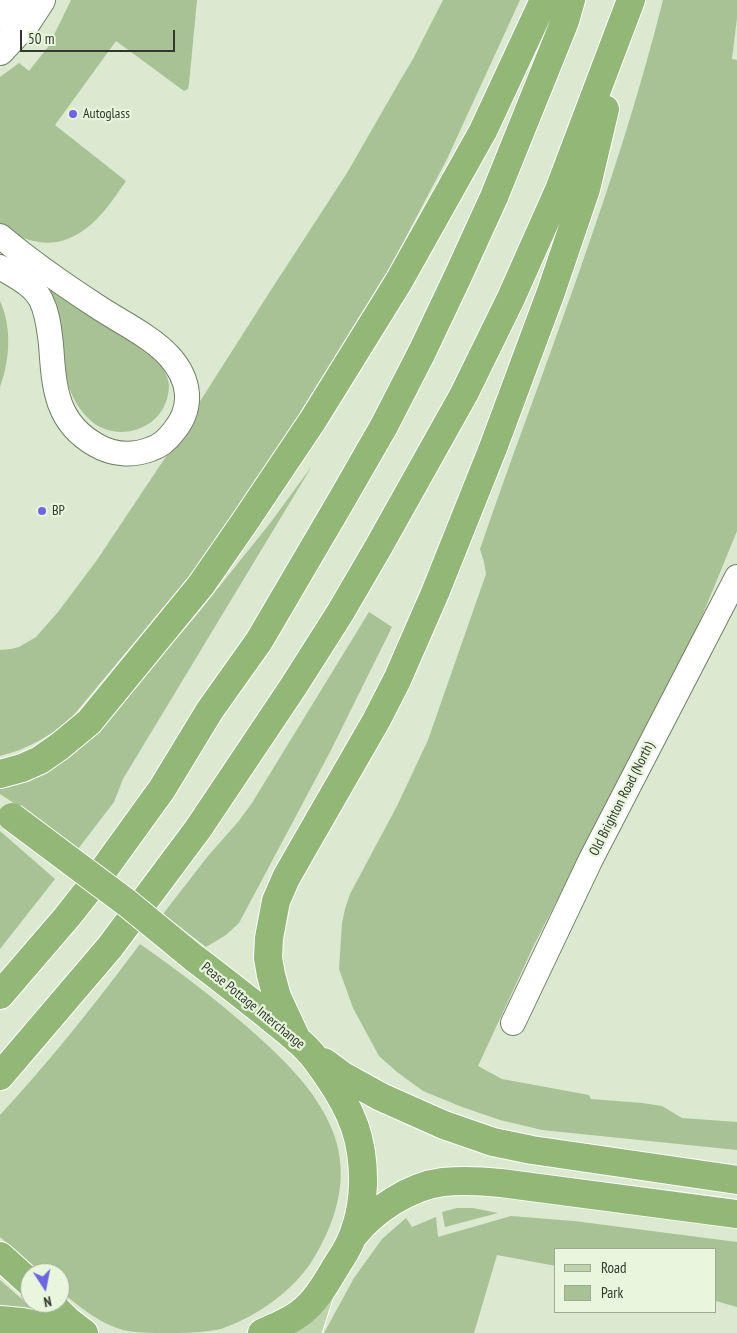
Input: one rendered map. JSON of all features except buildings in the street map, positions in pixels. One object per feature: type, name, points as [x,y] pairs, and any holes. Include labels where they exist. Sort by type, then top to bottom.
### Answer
[{"type":"highway","points":[[0,774],[22,768],[45,757],[88,722],[201,585],[313,420],[399,281],[483,131],[544,0]]},
{"type":"highway","points":[[0,995],[97,880],[162,789],[210,710],[259,641],[341,501],[384,426],[422,352],[490,206],[565,22],[571,0]]},
{"type":"highway","points":[[628,8],[586,189],[552,292],[493,448],[435,593],[397,680],[376,721],[286,878],[276,901],[269,938],[268,958],[277,997],[302,1045],[343,1076],[381,1097],[444,1125],[493,1142],[541,1151],[737,1180]]},
{"type":"highway","points":[[0,1076],[110,947],[198,829],[288,695],[345,605],[464,394],[511,298],[559,190],[628,8]]},
{"type":"highway","name":"Pease Pottage Interchange","points":[[6,814],[126,902],[302,1045],[324,1071],[349,1111],[358,1136],[362,1158],[360,1212],[354,1235],[347,1250],[313,1301],[299,1314],[262,1333]]},
{"type":"highway","points":[[354,1235],[373,1215],[403,1196],[432,1184],[464,1181],[501,1183],[737,1214]]},
{"type":"highway","points":[[0,1256],[20,1274]]},
{"type":"highway","points":[[60,1313],[84,1333]]},
{"type":"highway","points":[[0,1320],[22,1322],[77,1333]]},
{"type":"main road","points":[[307,1333],[320,1292]]},
{"type":"street","points":[[0,16],[18,0]]},
{"type":"street","points":[[0,51],[26,23],[41,0]]},
{"type":"street","points":[[0,236],[50,275],[97,307],[142,334],[166,352],[180,371],[188,396],[186,412],[170,437],[162,444],[146,451],[124,454],[103,449],[93,444],[77,431],[65,416],[57,399],[48,324],[40,298],[29,286],[0,268]]},
{"type":"street","name":"Old Brighton Road (North)","points":[[512,1023],[591,859],[737,577]]},
{"type":"green space","points":[[71,0],[197,0],[189,84],[188,89],[184,91],[116,41],[55,125],[126,181],[97,219],[79,233],[57,242],[38,242],[19,236],[0,223],[0,77],[19,63],[29,71],[48,47]]},
{"type":"green space","points":[[443,0],[520,0],[447,159],[366,313],[315,396],[207,555],[72,717],[39,741],[20,750],[0,756],[0,650],[19,647],[36,637],[58,612],[97,560],[171,449],[347,173],[413,59]]},
{"type":"green space","points":[[663,0],[737,0],[737,18],[732,59],[737,60],[737,531],[696,631],[534,945],[478,1066],[502,1079],[589,1095],[591,1099],[662,1106],[682,1118],[737,1122],[737,1150],[542,1130],[500,1120],[423,1091],[379,1056],[353,1008],[339,969],[342,923],[350,894],[397,806],[428,740],[486,574],[480,549],[601,208],[644,70]]},
{"type":"green space","points":[[9,254],[138,342],[155,358],[165,372],[169,388],[162,411],[154,420],[144,427],[133,431],[121,432],[98,426],[84,414],[70,389],[60,356],[7,260]]},
{"type":"green space","points":[[0,301],[8,333],[8,355],[0,387]]},
{"type":"green space","points":[[312,466],[123,779],[114,802],[78,849],[0,794],[0,787],[159,659],[271,522]]},
{"type":"green space","points":[[369,612],[392,627],[330,752],[239,923],[226,935],[206,947],[163,914],[252,803]]},
{"type":"green space","points":[[0,831],[55,879],[0,949]]},
{"type":"green space","points":[[140,944],[226,1009],[287,1064],[316,1100],[337,1142],[341,1173],[337,1204],[327,1233],[312,1260],[296,1281],[277,1299],[244,1319],[221,1329],[154,1333],[128,1331],[114,1327],[90,1314],[70,1299],[70,1263],[29,1263],[0,1237],[0,1115],[37,1074]]},
{"type":"green space","points":[[457,1208],[473,1208],[498,1213],[445,1227],[442,1212]]},
{"type":"green space","points":[[511,1216],[574,1221],[737,1242],[737,1307],[717,1301],[717,1248],[554,1248],[554,1266],[497,1255],[474,1333],[324,1333],[354,1278],[382,1239],[406,1218],[412,1227],[436,1217],[438,1237]]},
{"type":"green space","points":[[0,1280],[20,1297],[20,1311],[0,1309]]},
{"type":"place","name":"Autoglass","points":[[73,114]]},
{"type":"place","name":"BP","points":[[42,511]]}]
